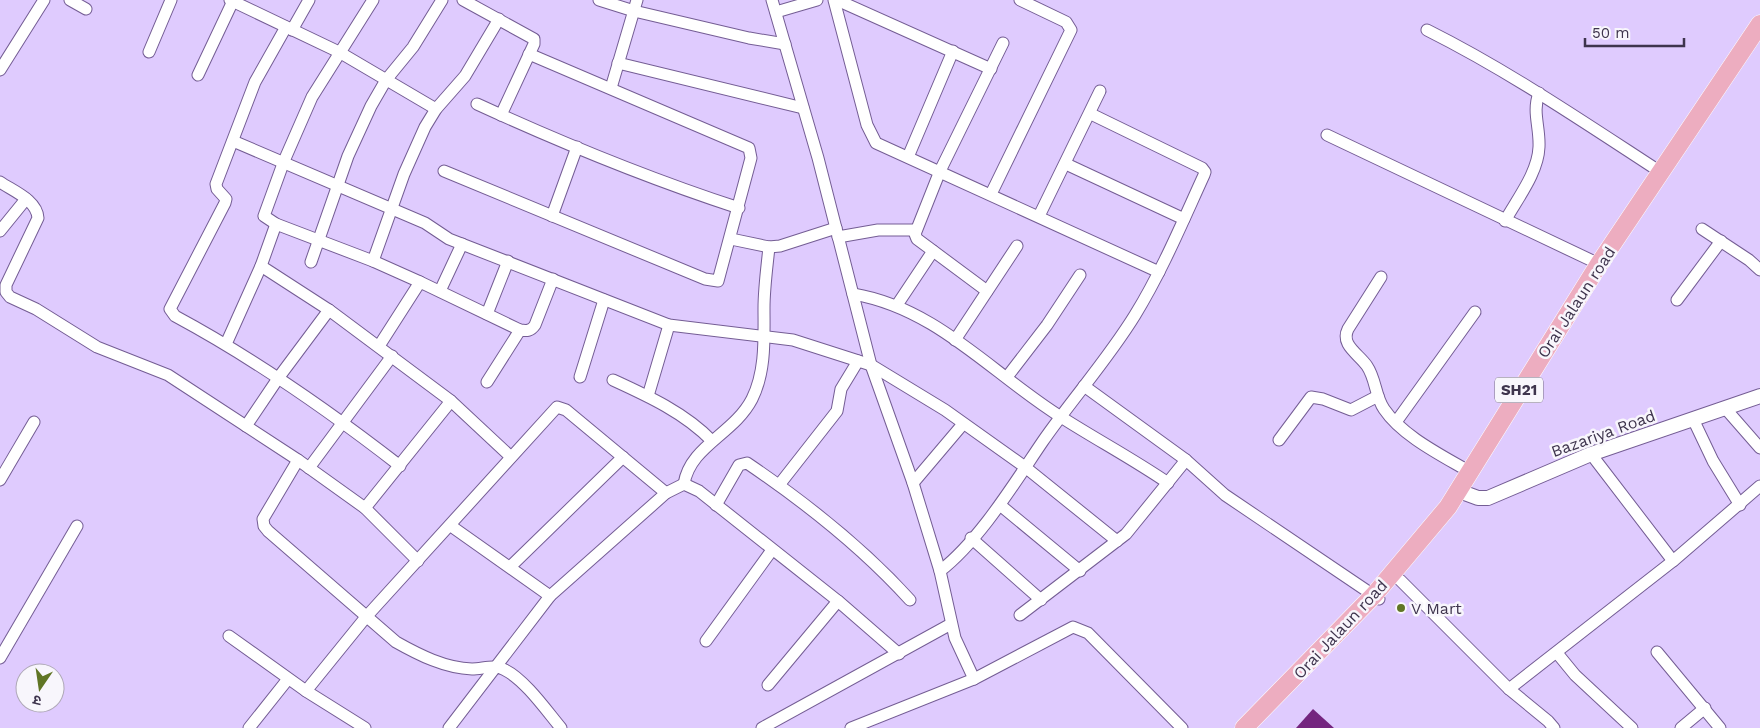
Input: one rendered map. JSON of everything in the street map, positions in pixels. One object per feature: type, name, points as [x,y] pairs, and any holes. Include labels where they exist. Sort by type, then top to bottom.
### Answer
[{"type":"main road","name":"Orai Jalaun road","points":[[1244,728],[1377,598],[1436,522],[1462,493],[1470,472],[1599,264],[1662,173],[1760,24]]},
{"type":"main road","points":[[1257,728],[1377,598],[1400,580],[1462,493],[1561,340],[1656,202],[1760,42]]},
{"type":"street","points":[[0,70],[44,0]]},
{"type":"street","points":[[70,0],[86,9]]},
{"type":"street","points":[[149,52],[171,0]]},
{"type":"street","points":[[309,0],[255,82],[216,184],[217,189],[226,199],[225,203],[170,309],[175,316],[226,344],[279,377],[343,422],[400,466]]},
{"type":"street","points":[[373,0],[338,52],[312,97],[284,161],[264,216],[276,224],[373,261],[520,330],[532,329],[535,325],[553,279]]},
{"type":"street","points":[[311,262],[360,130],[386,80],[412,47],[442,0]]},
{"type":"street","points":[[463,0],[478,4],[534,39],[501,115]]},
{"type":"street","points":[[599,0],[635,6],[758,40],[785,44]]},
{"type":"street","points":[[772,0],[837,233],[871,365],[913,484],[940,571],[951,624],[974,679]]},
{"type":"street","points":[[776,12],[817,0]]},
{"type":"street","points":[[835,0],[991,69]]},
{"type":"street","points":[[835,0],[872,138],[880,146],[940,171],[1160,272]]},
{"type":"street","points":[[991,194],[1071,30],[1066,22],[1020,0]]},
{"type":"street","points":[[198,75],[238,2],[338,52],[436,109]]},
{"type":"street","points":[[610,88],[635,6]]},
{"type":"street","points":[[373,261],[413,152],[436,109],[464,76],[499,18]]},
{"type":"street","points":[[1427,30],[1473,53],[1539,93],[1662,173]]},
{"type":"street","points":[[987,291],[917,239],[916,230],[940,171],[1004,43]]},
{"type":"street","points":[[908,158],[952,51]]},
{"type":"street","points":[[444,171],[713,281],[718,281],[731,239],[751,158],[749,148],[529,54]]},
{"type":"street","points":[[618,63],[803,108]]},
{"type":"street","points":[[1039,216],[1091,114],[1100,91]]},
{"type":"street","points":[[1505,221],[1536,163],[1539,147],[1535,105],[1539,93]]},
{"type":"street","points":[[477,104],[689,192],[739,208]]},
{"type":"street","points":[[940,571],[961,552],[1000,504],[1060,417],[1135,316],[1160,272],[1204,176],[1205,172],[1202,168],[1091,114]]},
{"type":"street","points":[[1326,135],[1599,264]]},
{"type":"street","points":[[233,141],[284,161],[425,223],[442,235],[462,244],[669,325],[684,329],[764,335],[794,340],[871,365],[963,424],[1025,467],[1117,542]]},
{"type":"street","points":[[552,216],[577,147]]},
{"type":"street","points":[[1066,164],[1184,219]]},
{"type":"street","points":[[0,182],[26,199],[38,211],[38,218],[6,284],[6,292],[10,297],[36,309],[98,347],[168,375],[298,460],[365,508],[418,562]]},
{"type":"street","points":[[0,231],[26,199]]},
{"type":"street","points":[[226,344],[261,266],[276,224]]},
{"type":"street","points":[[1702,229],[1760,270]]},
{"type":"street","points":[[731,239],[769,247],[837,233],[916,230]]},
{"type":"street","points":[[1677,300],[1721,241]]},
{"type":"street","points":[[440,291],[462,244]]},
{"type":"street","points":[[955,340],[1017,246]]},
{"type":"street","points":[[449,728],[550,596],[666,493],[684,484],[688,468],[698,454],[724,434],[739,418],[751,400],[758,384],[764,335],[764,307],[769,247]]},
{"type":"street","points":[[897,305],[933,251]]},
{"type":"street","points":[[487,314],[508,261]]},
{"type":"street","points":[[261,266],[329,310],[451,401],[511,457]]},
{"type":"street","points":[[1007,377],[1047,326],[1080,275]]},
{"type":"street","points":[[1381,277],[1345,335],[1346,341],[1368,367],[1384,409],[1396,422],[1422,443],[1470,472]]},
{"type":"street","points":[[379,346],[420,282]]},
{"type":"street","points":[[853,294],[876,298],[897,305],[955,340],[1060,417],[1110,445],[1168,483]]},
{"type":"street","points":[[580,377],[604,300]]},
{"type":"street","points":[[246,426],[279,377],[329,310]]},
{"type":"street","points":[[1396,422],[1475,312]]},
{"type":"street","points":[[648,396],[669,325]]},
{"type":"street","points":[[487,382],[520,330]]},
{"type":"street","points":[[309,468],[392,356]]},
{"type":"street","points":[[779,485],[837,411],[842,389],[858,361]]},
{"type":"street","points":[[612,380],[648,396],[700,429],[712,442]]},
{"type":"street","points":[[1084,386],[1186,460],[1225,495],[1377,598]]},
{"type":"street","points":[[1279,440],[1311,397],[1323,399],[1351,410],[1378,396]]},
{"type":"street","name":"Bazariya Road","points":[[1462,493],[1478,498],[1488,498],[1591,454],[1760,396]]},
{"type":"street","points":[[365,508],[451,401]]},
{"type":"street","points":[[306,692],[366,617],[451,526],[557,406],[566,410],[666,493]]},
{"type":"street","points":[[1725,408],[1760,448]]},
{"type":"street","points":[[1693,420],[1713,461],[1740,505]]},
{"type":"street","points":[[0,480],[34,422]]},
{"type":"street","points":[[913,484],[963,424]]},
{"type":"street","points":[[1591,454],[1673,561]]},
{"type":"street","points":[[511,566],[623,457]]},
{"type":"street","points":[[298,460],[267,511],[263,519],[264,526],[396,642],[416,654],[447,664],[471,669],[496,666],[513,675],[561,728]]},
{"type":"street","points":[[1020,615],[1126,534],[1186,460]]},
{"type":"street","points":[[716,505],[739,464],[744,462],[779,485],[860,550],[910,600]]},
{"type":"street","points":[[684,484],[698,491],[838,601],[899,654]]},
{"type":"street","points":[[1509,689],[1673,561],[1760,486]]},
{"type":"street","points":[[1000,504],[1080,571]]},
{"type":"street","points":[[0,658],[77,526]]},
{"type":"street","points":[[451,526],[511,566],[550,596]]},
{"type":"street","points":[[971,538],[1041,600]]},
{"type":"street","points":[[706,641],[772,550]]},
{"type":"street","points":[[1400,580],[1509,689],[1554,728]]},
{"type":"street","points":[[768,685],[838,601]]},
{"type":"street","points":[[762,728],[951,624]]},
{"type":"street","points":[[851,728],[974,679],[1073,627],[1082,629],[1114,657],[1182,728]]},
{"type":"street","points":[[229,636],[306,692],[365,728]]},
{"type":"street","points":[[1657,652],[1720,728]]},
{"type":"street","points":[[1556,653],[1575,675],[1632,728]]},
{"type":"street","points":[[249,728],[288,679]]},
{"type":"street","points":[[1681,728],[1705,708]]},
{"type":"building","points":[[1313,709],[1334,728],[1296,728]]},
{"type":"place","name":"V Mart","points":[[1401,608]]}]
